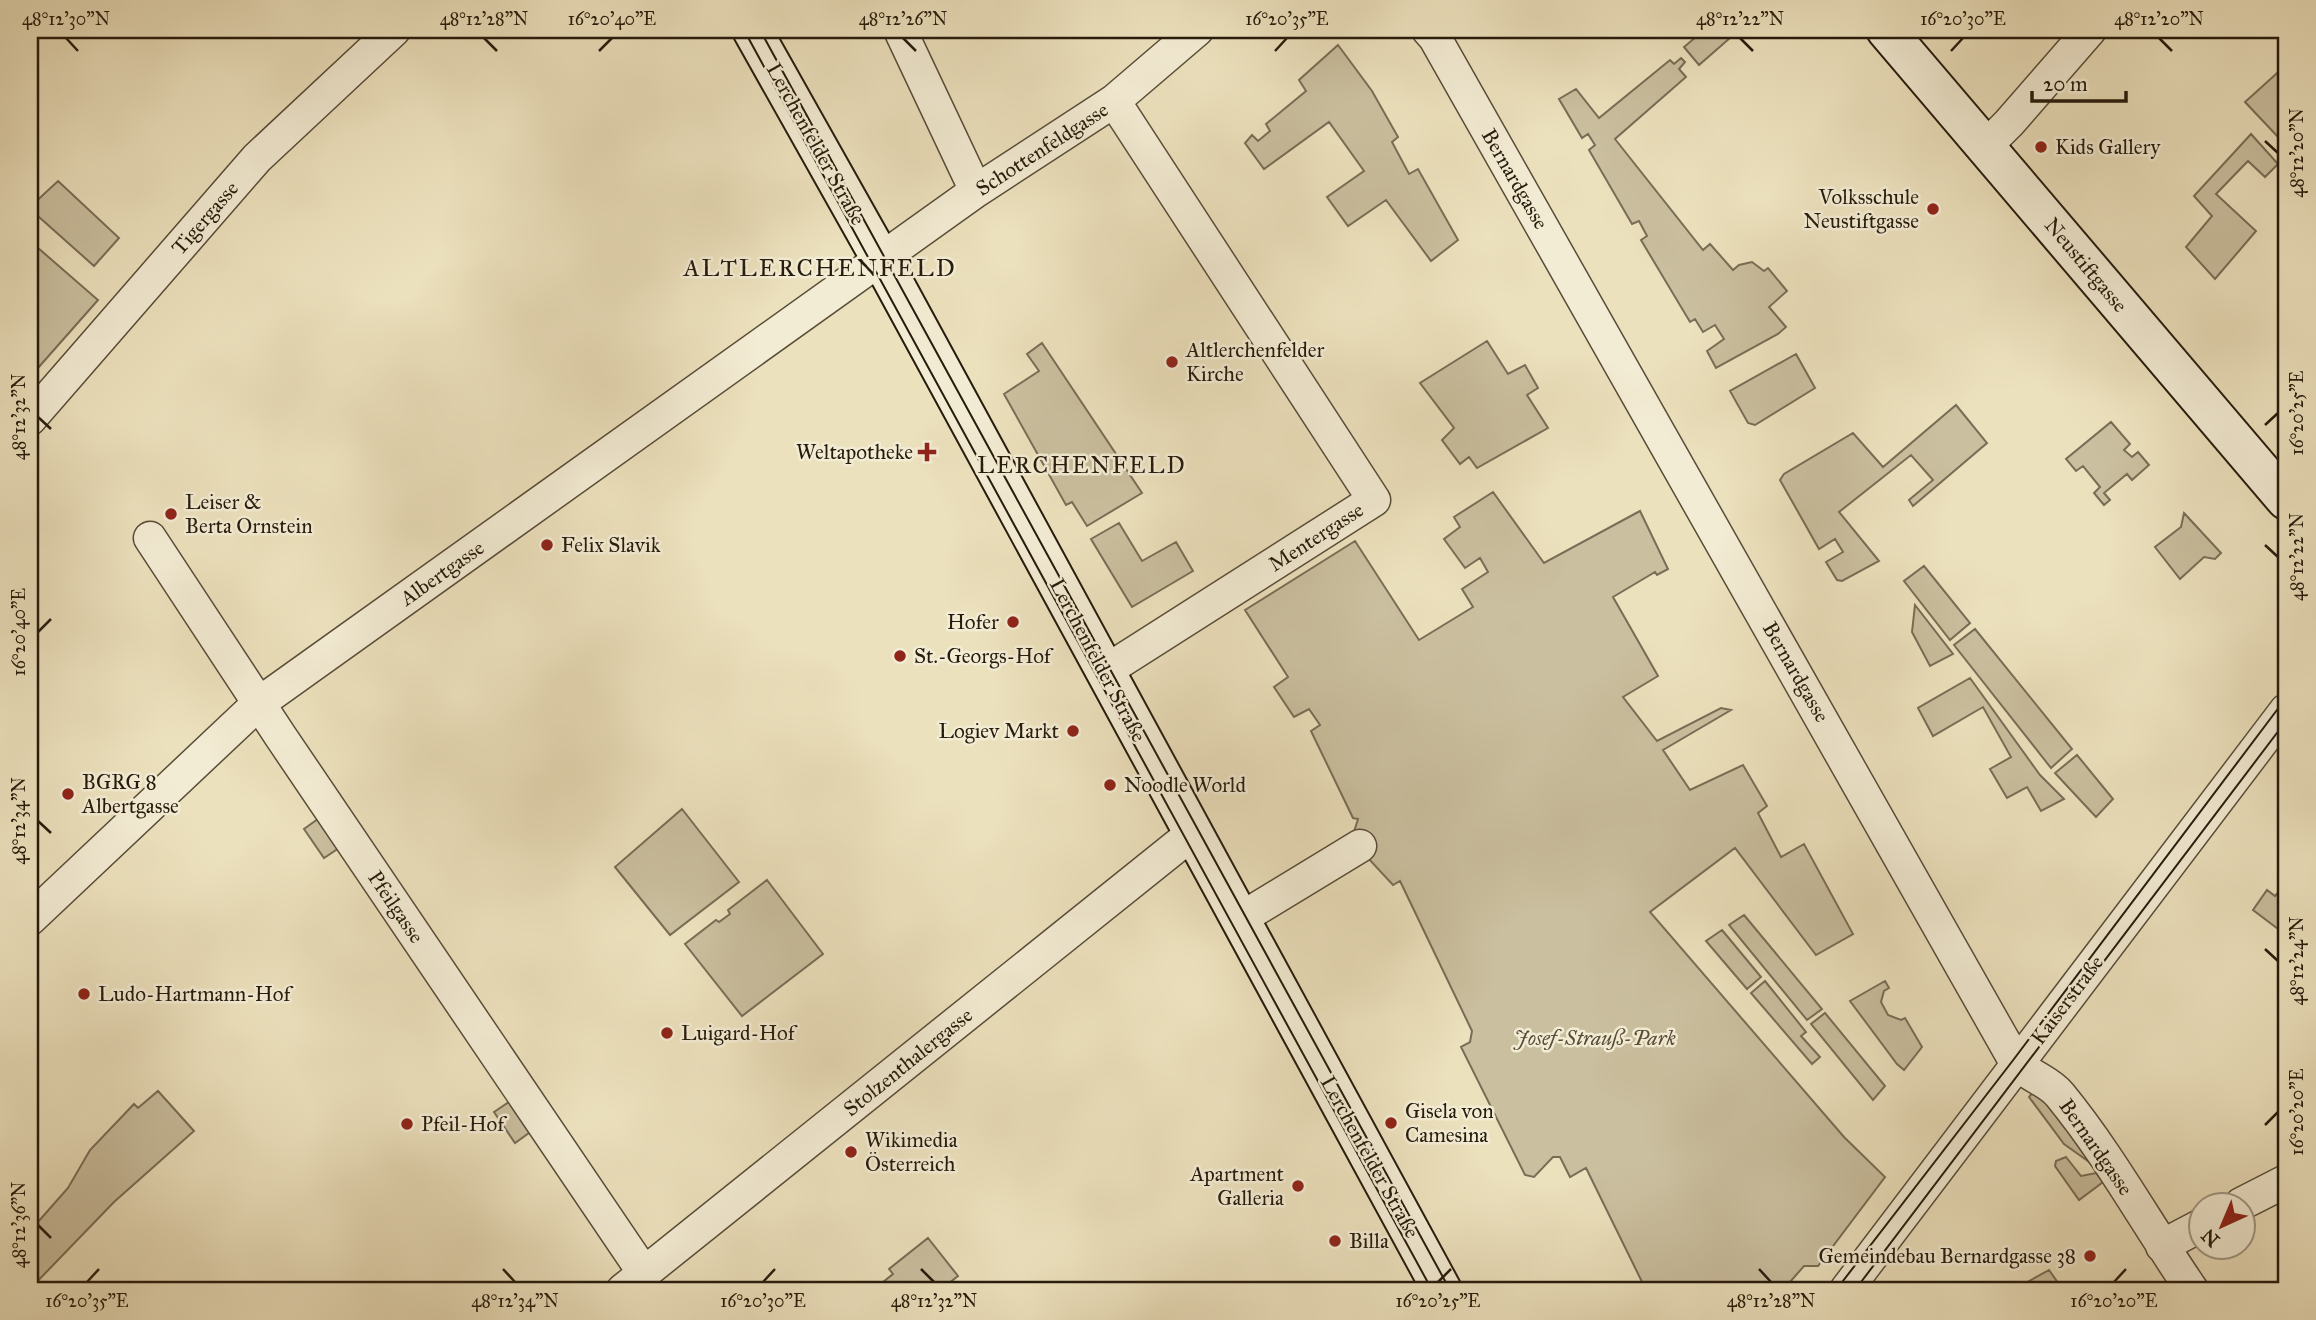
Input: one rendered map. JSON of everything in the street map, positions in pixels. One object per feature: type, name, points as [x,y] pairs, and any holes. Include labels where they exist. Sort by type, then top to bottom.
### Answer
[{"type":"main road","name":"Lerchenfelder Straße","points":[[752,30],[882,261],[1443,1290]]},
{"type":"main road","name":"Neustiftgasse","points":[[1886,30],[2286,500]]},
{"type":"street","name":"Tigergasse","points":[[30,419],[257,158],[394,30]]},
{"type":"street","points":[[900,30],[976,191]]},
{"type":"street","name":"Schottenfeldgasse","points":[[882,261],[976,191],[1114,102],[1197,30]]},
{"type":"street","name":"Bernardgasse","points":[[1428,30],[1470,99],[2019,1065],[2058,1091],[2098,1145],[2192,1290]]},
{"type":"street","points":[[1985,147],[2090,30]]},
{"type":"street","name":"Mentergasse","points":[[1104,672],[1374,500],[1114,102]]},
{"type":"street","name":"Albertgasse","points":[[30,919],[258,704],[882,261]]},
{"type":"street","name":"Pfeilgasse","points":[[150,538],[634,1282]]},
{"type":"street","name":"Kaiserstraße","points":[[1846,1290],[2286,709]]},
{"type":"street","name":"Stolzenthalergasse","points":[[634,1282],[1193,834]]},
{"type":"street","points":[[1240,919],[1360,846]]},
{"type":"street","points":[[2256,1197],[2286,1181]]},
{"type":"street","points":[[2162,1246],[2186,1233]]},
{"type":"green space","points":[[1704,30],[1738,31],[1699,65],[1684,47]]},
{"type":"green space","points":[[1338,45],[1372,91],[1398,137],[1392,142],[1409,174],[1418,169],[1458,240],[1431,261],[1386,200],[1348,226],[1327,197],[1364,171],[1329,122],[1264,169],[1245,143],[1252,135],[1258,141],[1270,131],[1266,124],[1306,91],[1299,80]]},
{"type":"green space","points":[[1681,58],[1685,62],[1679,69],[1686,77],[1615,139],[1703,250],[1710,244],[1733,270],[1739,265],[1752,262],[1764,271],[1768,268],[1787,291],[1769,307],[1786,327],[1716,368],[1707,351],[1724,339],[1715,325],[1703,332],[1695,319],[1690,322],[1641,240],[1647,236],[1639,221],[1632,224],[1589,150],[1595,145],[1588,134],[1582,138],[1559,99],[1576,89],[1599,118],[1670,60],[1674,64]]},
{"type":"green space","points":[[2286,65],[2286,131],[2279,138],[2245,102]]},
{"type":"green space","points":[[2251,134],[2278,164],[2265,177],[2248,161],[2216,194],[2256,231],[2215,279],[2186,247],[2212,216],[2194,196]]},
{"type":"green space","points":[[58,181],[119,238],[94,266],[30,209]]},
{"type":"green space","points":[[30,241],[98,300],[30,377]]},
{"type":"green space","points":[[1487,341],[1508,374],[1525,365],[1538,388],[1527,395],[1548,428],[1477,468],[1469,457],[1460,464],[1442,440],[1454,428],[1420,383]]},
{"type":"green space","points":[[1042,343],[1142,493],[1087,526],[1072,502],[1066,505],[1004,394],[1039,371],[1027,354]]},
{"type":"green space","points":[[1796,354],[1815,388],[1755,425],[1748,423],[1730,391]]},
{"type":"green space","points":[[1956,405],[1987,443],[1913,506],[1909,500],[1933,480],[1911,455],[1839,512],[1879,561],[1842,581],[1837,580],[1826,562],[1843,552],[1835,539],[1819,549],[1780,480],[1784,474],[1853,433],[1883,467]]},
{"type":"green space","points":[[2111,422],[2130,444],[2124,450],[2132,457],[2138,452],[2149,465],[2132,480],[2127,474],[2104,493],[2110,500],[2104,505],[2094,493],[2100,487],[2083,466],[2076,471],[2066,459]]},
{"type":"green space","name":"Josef-Strauß-Park","points":[[1493,492],[1544,563],[1640,511],[1668,569],[1657,575],[1655,572],[1613,597],[1658,676],[1623,697],[1657,741],[1721,708],[1731,710],[1663,750],[1690,790],[1743,765],[1767,806],[1758,813],[1781,857],[1804,844],[1853,934],[1816,955],[1735,848],[1650,912],[1844,1137],[1885,1177],[1818,1266],[1804,1266],[1783,1290],[1646,1290],[1586,1168],[1570,1177],[1560,1157],[1553,1157],[1534,1177],[1525,1175],[1461,1047],[1470,1042],[1472,1031],[1400,881],[1393,885],[1366,856],[1353,835],[1358,819],[1353,818],[1311,731],[1320,725],[1309,709],[1294,717],[1274,687],[1288,677],[1245,610],[1355,541],[1419,640],[1473,607],[1462,589],[1488,572],[1480,558],[1465,568],[1444,539],[1460,527],[1454,517]]},
{"type":"green space","points":[[2184,513],[2221,553],[2215,559],[2204,557],[2180,579],[2155,547],[2181,527]]},
{"type":"green space","points":[[1119,523],[1142,561],[1176,542],[1193,571],[1132,607],[1091,539]]},
{"type":"green space","points":[[1924,566],[1970,623],[1950,640],[1904,581]]},
{"type":"green space","points":[[1915,605],[1953,654],[1930,666],[1912,632]]},
{"type":"green space","points":[[1975,629],[2072,749],[2051,768],[1954,645]]},
{"type":"green space","points":[[1970,678],[2040,775],[2064,799],[2041,811],[2027,787],[2007,798],[1990,769],[2011,757],[1983,707],[1933,736],[1918,708]]},
{"type":"green space","points":[[2077,755],[2113,799],[2096,817],[2055,773]]},
{"type":"green space","points":[[682,809],[739,882],[670,935],[615,867]]},
{"type":"green space","points":[[322,816],[339,848],[324,858],[304,829]]},
{"type":"green space","points":[[2286,865],[2286,882],[2278,875]]},
{"type":"green space","points":[[767,880],[823,954],[742,1016],[685,944],[716,920],[719,922],[730,914],[728,910]]},
{"type":"green space","points":[[2286,882],[2286,935],[2253,910],[2267,890],[2275,896]]},
{"type":"green space","points":[[1744,915],[1822,1009],[1807,1020],[1729,925]]},
{"type":"green space","points":[[1722,930],[1761,977],[1747,989],[1706,941]]},
{"type":"green space","points":[[1765,981],[1806,1032],[1801,1036],[1820,1057],[1812,1064],[1751,993]]},
{"type":"green space","points":[[1885,981],[1889,988],[1884,991],[1881,1002],[1888,1015],[1901,1020],[1905,1018],[1922,1047],[1904,1070],[1850,1001]]},
{"type":"green space","points":[[1825,1013],[1885,1086],[1873,1100],[1811,1024]]},
{"type":"green space","points":[[2038,1086],[2092,1164],[2064,1144],[2029,1097]]},
{"type":"green space","points":[[158,1091],[194,1131],[114,1202],[30,1289],[30,1231],[68,1188],[90,1150],[134,1104],[138,1108]]},
{"type":"green space","points":[[509,1102],[515,1105],[533,1130],[515,1143],[494,1112]]},
{"type":"green space","points":[[2066,1157],[2081,1176],[2096,1173],[2103,1182],[2079,1200],[2055,1166],[2056,1161]]},
{"type":"green space","points":[[928,1238],[958,1276],[940,1290],[873,1290],[893,1274],[889,1269]]},
{"type":"green space","points":[[2049,1270],[2063,1290],[2013,1290]]},
{"type":"tram line","points":[[744,30],[1432,1290]]},
{"type":"tram line","points":[[760,30],[1450,1290]]},
{"type":"tram line","points":[[1836,1290],[2286,698]]},
{"type":"tram line","points":[[1855,1290],[2286,721]]},
{"type":"place","name":"Kids Gallery","points":[[2041,147]]},
{"type":"place","name":"Volksschule Neustiftgasse","points":[[1933,209]]},
{"type":"place","name":"Altlerchenfelder Kirche","points":[[1172,362]]},
{"type":"place","name":"Weltapotheke","points":[[927,452]]},
{"type":"place","name":"Leiser & Berta Ornstein","points":[[171,514]]},
{"type":"place","name":"Felix Slavik","points":[[547,545]]},
{"type":"place","name":"Hofer","points":[[1013,622]]},
{"type":"place","name":"St.-Georgs-Hof","points":[[900,656]]},
{"type":"place","name":"Logiev Markt","points":[[1073,731]]},
{"type":"place","name":"Noodle World","points":[[1110,785]]},
{"type":"place","name":"BGRG 8 Albertgasse","points":[[68,794]]},
{"type":"place","name":"Ludo-Hartmann-Hof","points":[[84,994]]},
{"type":"place","name":"Luigard-Hof","points":[[667,1033]]},
{"type":"place","name":"Gisela von Camesina","points":[[1391,1123]]},
{"type":"place","name":"Pfeil-Hof","points":[[407,1124]]},
{"type":"place","name":"Wikimedia Österreich","points":[[851,1152]]},
{"type":"place","name":"Apartment Galleria","points":[[1298,1186]]},
{"type":"place","name":"Billa","points":[[1335,1241]]},
{"type":"place","name":"Gemeindebau Bernardgasse 38","points":[[2090,1256]]},
{"type":"district","name":"ALTLERCHENFELD","points":[[820,268]]},
{"type":"district","name":"LERCHENFELD","points":[[1082,465]]}]
